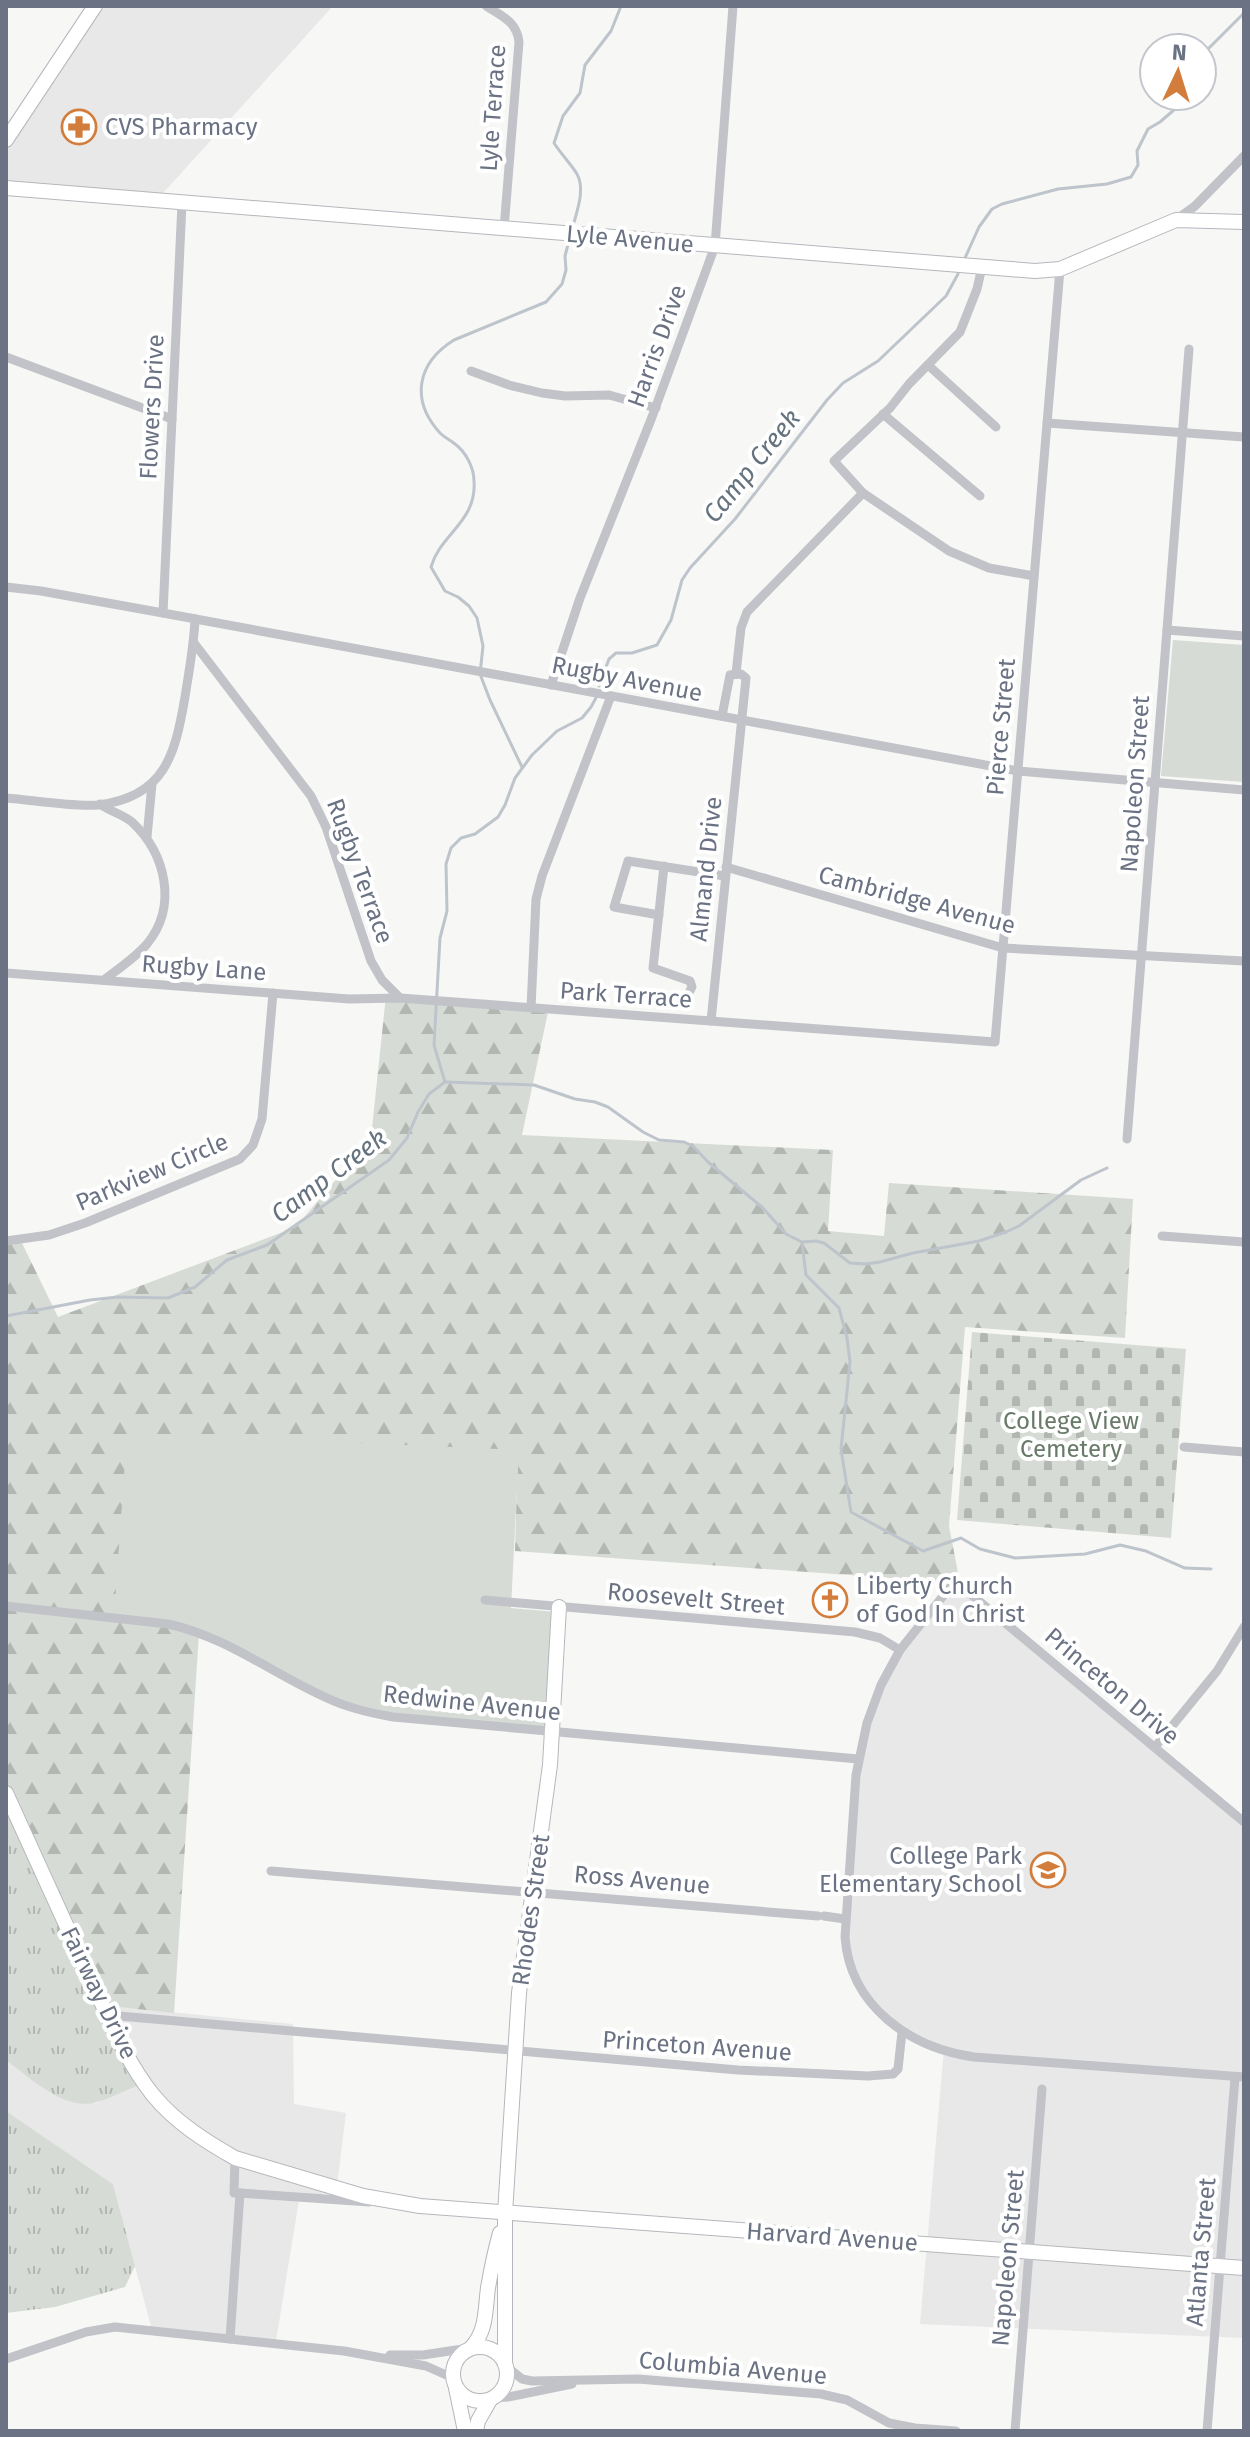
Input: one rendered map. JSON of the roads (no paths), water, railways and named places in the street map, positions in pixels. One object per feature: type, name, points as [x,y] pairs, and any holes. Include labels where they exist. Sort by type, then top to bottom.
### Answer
[{"type":"street","points":[[6,140],[95,6]]},
{"type":"street","name":"Lyle Terrace","points":[[486,6],[515,27],[519,42],[504,229]]},
{"type":"street","name":"Harris Drive","points":[[551,685],[580,598],[656,408],[715,246],[733,6]]},
{"type":"street","points":[[1176,220],[1195,206],[1244,156]]},
{"type":"street","name":"Lyle Avenue","points":[[6,188],[1035,271],[1060,269],[1176,220],[1244,222]]},
{"type":"street","name":"Flowers Drive","points":[[163,613],[182,203]]},
{"type":"street","points":[[982,267],[960,332],[834,461],[863,493],[949,551],[968,561],[1034,576]]},
{"type":"street","name":"Pierce Street","points":[[849,1031],[995,1042],[1060,269]]},
{"type":"street","name":"Napoleon Street","points":[[1127,1139],[1189,349]]},
{"type":"street","points":[[6,357],[172,419]]},
{"type":"street","points":[[928,365],[996,427]]},
{"type":"street","points":[[471,371],[542,393],[609,395],[656,408]]},
{"type":"street","points":[[883,414],[980,496]]},
{"type":"street","points":[[1047,423],[1244,437]]},
{"type":"street","points":[[722,716],[730,675],[736,673],[741,628],[747,612],[863,493]]},
{"type":"street","name":"Rugby Avenue","points":[[6,587],[163,613],[1018,771],[1244,790]]},
{"type":"street","points":[[6,798],[100,804],[130,796],[152,784],[170,759],[177,740],[194,643],[195,619]]},
{"type":"street","points":[[1167,630],[1244,636]]},
{"type":"street","name":"Rugby Terrace","points":[[194,643],[311,796],[326,827],[371,961],[382,980],[400,998]]},
{"type":"street","name":"Almand Drive","points":[[711,1021],[746,678],[736,673]]},
{"type":"street","points":[[531,1008],[539,887],[611,696]]},
{"type":"street","points":[[147,837],[152,784]]},
{"type":"street","points":[[100,804],[129,819],[147,837],[165,882],[161,918],[154,934],[144,947],[104,980]]},
{"type":"street","name":"Cambridge Avenue","points":[[659,915],[614,907],[628,861],[725,872],[1003,948],[1244,961]]},
{"type":"street","points":[[664,866],[653,968],[690,981],[692,987],[684,1002]]},
{"type":"street","name":"Rugby Lane","points":[[6,973],[349,999],[400,998]]},
{"type":"street","name":"Parkview Circle","points":[[6,1241],[49,1235],[85,1223],[248,1153],[262,1119],[273,993]]},
{"type":"street","name":"Park Terrace","points":[[400,998],[849,1031]]},
{"type":"street","points":[[1162,1236],[1244,1242]]},
{"type":"street","points":[[1184,1447],[1244,1452]]},
{"type":"street","name":"Princeton Drive","points":[[900,1650],[955,1581],[1244,1822]]},
{"type":"street","name":"Roosevelt Street","points":[[485,1600],[855,1632],[880,1638],[900,1650]]},
{"type":"street","name":"Redwine Avenue","points":[[6,1606],[189,1628],[229,1645],[321,1696],[370,1713],[417,1721],[858,1759]]},
{"type":"street","name":"Rhodes Street","points":[[506,2365],[505,2213],[519,1993],[545,1806],[559,1607]]},
{"type":"street","points":[[1155,1747],[1217,1671],[1244,1627]]},
{"type":"street","points":[[900,1650],[873,1704],[858,1759],[845,1919],[846,1953],[857,1983],[876,2009],[902,2032],[936,2048],[974,2057],[1240,2077]]},
{"type":"street","name":"Fairway Drive","points":[[6,1793],[132,2062],[154,2095],[199,2136],[235,2158]]},
{"type":"street","name":"Ross Avenue","points":[[271,1871],[845,1919]]},
{"type":"street","name":"Princeton Avenue","points":[[108,2015],[752,2071],[886,2076],[893,2074],[900,2063],[902,2032]]},
{"type":"street","name":"Atlanta Street","points":[[1207,2431],[1219,2266],[1240,2077]]},
{"type":"street","name":"Napoleon Street","points":[[1015,2431],[1042,2089]]},
{"type":"street","points":[[230,2339],[240,2193],[234,2193],[235,2158]]},
{"type":"street","name":"Harvard Avenue","points":[[235,2158],[363,2196],[420,2206]]},
{"type":"street","name":"Harvard Avenue","points":[[240,2193],[1244,2268]]},
{"type":"street","name":"Rhodes Street","points":[[470,2348],[484,2325],[491,2272],[505,2213]]},
{"type":"street","points":[[6,2359],[86,2332],[115,2327],[363,2354],[426,2366],[454,2383],[468,2399],[492,2399]]},
{"type":"street","points":[[363,2354],[423,2355],[483,2347],[493,2350],[506,2365],[507,2376],[505,2385],[478,2421],[476,2431]]},
{"type":"street","points":[[465,2431],[454,2383],[455,2361],[470,2348]]},
{"type":"street","name":"Columbia Avenue","points":[[506,2365],[526,2381],[652,2379],[821,2394],[847,2400],[889,2423],[956,2431]]},
{"type":"street","name":"Columbia Avenue","points":[[492,2399],[595,2379]]},
{"type":"waterway","points":[[572,230],[579,202],[580,180],[554,143],[563,116],[580,93],[585,65],[611,31],[621,6]]},
{"type":"waterway","name":"Camp Creek","points":[[1218,39],[1244,13]]},
{"type":"waterway","name":"Camp Creek","points":[[965,258],[979,227],[992,209],[1002,204],[1058,189],[1107,184],[1131,177],[1138,165],[1137,151],[1148,129],[1172,112]]},
{"type":"waterway","points":[[522,767],[480,674],[483,646],[477,618],[469,606],[445,591],[431,567],[442,545],[470,507],[474,481],[466,456],[430,420],[421,395],[422,383],[432,360],[454,340],[546,302],[562,284],[570,237]]},
{"type":"waterway","name":"Camp Creek","points":[[599,686],[609,659],[616,653],[632,653],[657,645],[671,620],[682,580],[690,568],[735,519],[827,400],[843,383],[878,361],[946,296],[958,274]]},
{"type":"waterway","name":"Camp Creek","points":[[445,1082],[434,1045],[440,938],[447,911],[446,864],[451,848],[461,838],[475,834],[498,817],[515,778],[532,755],[557,731],[582,718],[597,696]]},
{"type":"waterway","points":[[445,1082],[534,1085],[608,1107],[659,1140],[693,1146],[763,1208],[786,1234],[802,1242],[824,1243],[850,1263],[880,1262],[979,1241],[1006,1232],[1019,1226],[1081,1180],[1107,1168]]},
{"type":"waterway","name":"Camp Creek","points":[[6,1316],[90,1300],[168,1298],[195,1287],[227,1260],[267,1245],[389,1160],[407,1138],[429,1094],[445,1082]]},
{"type":"waterway","points":[[802,1243],[806,1275],[839,1308],[847,1338],[850,1362],[841,1449],[851,1512],[923,1551],[961,1538],[980,1549],[1015,1558],[1085,1554],[1120,1545],[1146,1551],[1185,1568],[1211,1569]]},
{"type":"place","name":"CVS Pharmacy","points":[[79,127]]},
{"type":"place","name":"Liberty Church of God In Christ","points":[[830,1600]]},
{"type":"place","name":"College Park Elementary School","points":[[1048,1870]]},
{"type":"park label","name":"College View Cemetery","points":[[1071,1435]]}]
